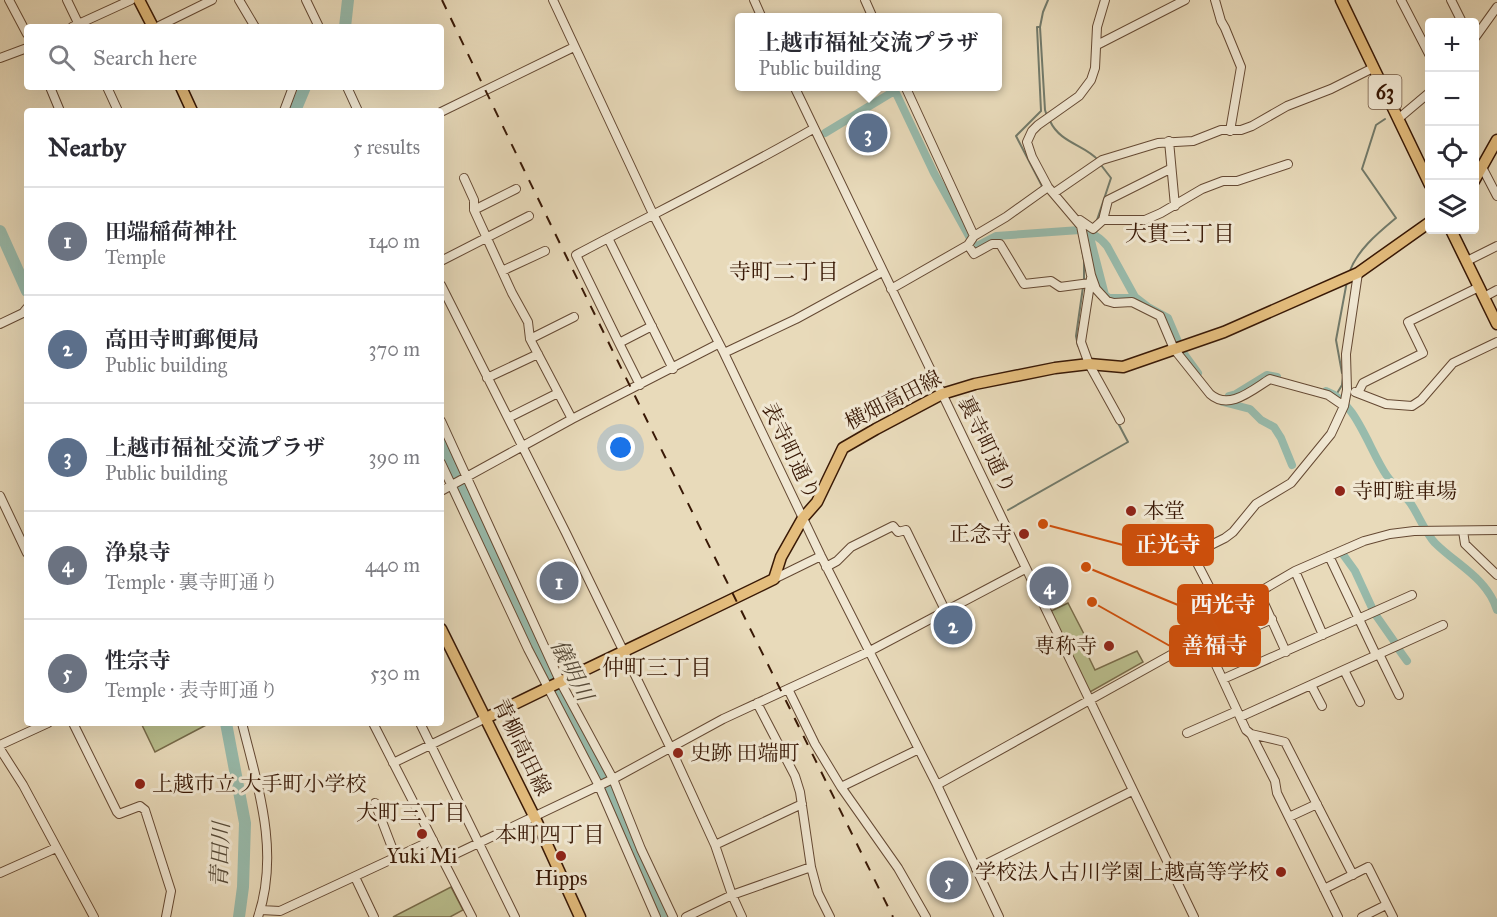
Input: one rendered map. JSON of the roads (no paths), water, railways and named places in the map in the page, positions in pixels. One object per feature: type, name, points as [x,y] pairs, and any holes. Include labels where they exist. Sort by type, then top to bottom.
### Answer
[{"type":"main road","points":[[139,0],[153,24]]},
{"type":"main road","name":"63","points":[[1341,0],[1428,180]]},
{"type":"main road","points":[[186,90],[191,108]]},
{"type":"main road","points":[[1475,180],[1483,169],[1497,140]]},
{"type":"main road","name":"横畑高田線","points":[[774,579],[781,557],[803,518],[817,502],[843,448],[942,394],[975,384],[1055,368],[1089,364],[1123,367],[1224,332],[1359,273],[1425,226]]},
{"type":"main road","points":[[1453,234],[1497,324]]},
{"type":"main road","points":[[486,718],[774,579]]},
{"type":"main road","name":"青柳高田線","points":[[444,635],[535,818],[580,917]]},
{"type":"street","points":[[9,0],[24,28]]},
{"type":"street","points":[[67,0],[76,24]]},
{"type":"street","points":[[81,24],[131,0]]},
{"type":"street","points":[[161,24],[213,0]]},
{"type":"street","points":[[239,0],[253,24]]},
{"type":"street","points":[[306,0],[318,24]]},
{"type":"street","name":"表寺町通り","points":[[553,0],[652,214],[724,353],[820,556],[936,785],[999,917]]},
{"type":"street","points":[[1105,0],[1097,27],[1095,68],[1086,88],[1071,103],[1038,125],[1029,136],[1028,148],[1051,190],[1081,226],[1090,279],[1081,342],[1089,364],[1120,420]]},
{"type":"street","points":[[1096,45],[1185,0]]},
{"type":"street","points":[[1215,0],[1221,21],[1241,68],[1230,131]]},
{"type":"street","points":[[1401,0],[1425,46]]},
{"type":"street","points":[[1451,0],[1460,18]]},
{"type":"street","points":[[1479,32],[1497,7]]},
{"type":"street","points":[[444,111],[574,47]]},
{"type":"street","points":[[0,58],[24,49]]},
{"type":"street","points":[[891,289],[968,245],[974,236],[1102,160],[1169,141],[1193,141],[1221,130],[1241,130],[1287,106],[1331,89],[1373,68]]},
{"type":"street","points":[[51,90],[59,108]]},
{"type":"street","points":[[108,90],[117,108]]},
{"type":"street","points":[[285,108],[290,90]]},
{"type":"street","points":[[348,90],[357,108]]},
{"type":"street","name":"裏寺町通り","points":[[796,91],[1194,917]]},
{"type":"street","points":[[907,91],[974,236]]},
{"type":"street","points":[[1398,119],[1425,96]]},
{"type":"street","points":[[640,385],[576,255],[652,214],[699,193],[813,129]]},
{"type":"street","points":[[1169,141],[1175,206]]},
{"type":"street","points":[[1103,220],[1145,220],[1175,206],[1202,189],[1223,181],[1237,182],[1288,164]]},
{"type":"street","points":[[1084,240],[1103,220],[1108,200],[1170,169]]},
{"type":"street","points":[[1483,169],[1497,196]]},
{"type":"street","points":[[464,178],[474,200],[474,210],[528,322],[530,339],[572,419]]},
{"type":"street","points":[[474,210],[516,189]]},
{"type":"street","points":[[444,259],[529,216]]},
{"type":"street","points":[[1074,216],[1093,229]]},
{"type":"street","points":[[608,238],[673,369]]},
{"type":"street","points":[[968,245],[974,254],[993,244],[1000,244],[1024,284],[1051,281],[1060,287],[1090,279]]},
{"type":"street","points":[[1467,261],[1497,246]]},
{"type":"street","points":[[502,271],[545,251]]},
{"type":"street","points":[[724,353],[796,319],[882,272]]},
{"type":"street","points":[[1226,619],[1200,569],[1195,549],[1207,547],[1233,532],[1256,504],[1291,483],[1326,443],[1344,406],[1347,390],[1346,354],[1359,273]]},
{"type":"street","points":[[1090,279],[1107,301],[1132,302],[1160,316],[1174,349],[1210,394],[1216,398],[1234,400],[1270,379],[1328,395],[1344,406]]},
{"type":"street","points":[[1358,393],[1363,383],[1423,353],[1408,322],[1482,292],[1497,290]]},
{"type":"street","points":[[444,291],[523,446],[671,748],[715,845],[742,917]]},
{"type":"street","points":[[0,324],[24,312]]},
{"type":"street","points":[[530,339],[574,317]]},
{"type":"street","points":[[619,343],[652,326]]},
{"type":"street","points":[[1347,390],[1386,404],[1412,406],[1421,400],[1453,363],[1497,342]]},
{"type":"street","points":[[444,490],[572,419],[718,344]]},
{"type":"street","points":[[487,378],[538,354]]},
{"type":"street","points":[[508,418],[558,393]]},
{"type":"street","points":[[444,427],[559,681],[611,779],[673,917]]},
{"type":"street","points":[[444,470],[548,688],[599,786],[656,917]]},
{"type":"street","points":[[0,496],[24,547]]},
{"type":"street","points":[[826,567],[837,561],[851,547],[892,526],[897,532],[906,530],[946,612]]},
{"type":"street","points":[[936,785],[1203,637],[1259,592],[1294,571],[1364,541],[1390,534],[1414,531],[1497,530]]},
{"type":"street","points":[[1463,531],[1465,544],[1497,575]]},
{"type":"street","points":[[774,579],[820,556]]},
{"type":"street","points":[[1329,556],[1399,695]]},
{"type":"street","points":[[443,860],[599,786],[723,719],[868,652],[1025,569]]},
{"type":"street","points":[[1294,571],[1323,635]]},
{"type":"street","points":[[1259,592],[1286,652]]},
{"type":"street","points":[[1223,680],[1412,596]]},
{"type":"street","points":[[1252,628],[1272,619]]},
{"type":"street","points":[[1187,733],[1311,685],[1443,625]]},
{"type":"street","points":[[1203,637],[1246,730],[1251,734],[1275,782],[1277,793],[1338,917]]},
{"type":"street","points":[[1344,670],[1360,702]]},
{"type":"street","points":[[1311,685],[1322,706]]},
{"type":"street","points":[[788,688],[815,744],[841,787],[898,868],[926,917]]},
{"type":"street","points":[[756,703],[795,776],[802,804],[811,867],[818,893],[830,917]]},
{"type":"street","points":[[393,763],[486,718]]},
{"type":"street","points":[[42,726],[0,747],[23,785],[93,917]]},
{"type":"street","points":[[74,726],[117,812],[119,814],[140,806],[145,810],[171,891],[166,917]]},
{"type":"street","points":[[243,726],[266,818],[268,865],[260,913],[280,911],[433,840]]},
{"type":"street","points":[[374,726],[472,917]]},
{"type":"street","points":[[422,726],[515,917]]},
{"type":"street","points":[[1251,734],[1285,742],[1353,875]]},
{"type":"street","points":[[841,787],[918,750]]},
{"type":"street","points":[[976,869],[1132,791]]},
{"type":"street","points":[[375,803],[396,858]]},
{"type":"street","points":[[715,845],[802,804]]},
{"type":"street","points":[[1289,817],[1317,804]]},
{"type":"street","points":[[0,873],[56,848]]},
{"type":"street","points":[[687,917],[732,895],[811,867]]},
{"type":"street","points":[[1324,889],[1368,867],[1393,917]]},
{"type":"street","points":[[355,877],[374,917]]},
{"type":"street","points":[[1362,917],[1386,905]]},
{"type":"waterway","name":"儀明川","points":[[345,24],[348,0]]},
{"type":"waterway","points":[[1043,188],[1016,136],[1041,111],[1037,27],[1040,27],[1048,0]]},
{"type":"waterway","points":[[1040,27],[1047,116]]},
{"type":"waterway","name":"儀明川","points":[[296,108],[304,90]]},
{"type":"waterway","points":[[825,133],[891,93],[896,93],[934,173],[975,247],[996,236],[1080,230],[1095,235],[1107,246],[1135,297],[1168,318],[1182,351],[1198,373]]},
{"type":"waterway","points":[[1349,273],[1363,249],[1396,218],[1362,169],[1376,125],[1385,119]]},
{"type":"waterway","points":[[1050,121],[1066,139],[1098,160]]},
{"type":"waterway","points":[[1097,220],[1111,178],[1101,165]]},
{"type":"waterway","name":"青田川","points":[[0,231],[24,284]]},
{"type":"waterway","points":[[1090,237],[1105,295],[1109,298],[1129,298]]},
{"type":"waterway","points":[[1080,239],[1084,260],[1084,281]]},
{"type":"waterway","points":[[1342,373],[1336,340],[1347,281]]},
{"type":"waterway","points":[[1078,346],[1076,336],[1083,287]]},
{"type":"waterway","points":[[1229,396],[1267,375],[1277,377]]},
{"type":"waterway","points":[[1336,395],[1343,378]]},
{"type":"waterway","points":[[1326,391],[1336,396],[1354,415],[1380,465],[1411,504],[1431,539],[1479,581],[1497,610]]},
{"type":"waterway","points":[[1223,402],[1250,409],[1261,420],[1274,427],[1292,465]]},
{"type":"waterway","points":[[1008,510],[1128,442],[1118,423]]},
{"type":"waterway","name":"儀明川","points":[[444,450],[543,661],[607,786],[662,917]]},
{"type":"waterway","points":[[1342,553],[1355,571],[1373,610]]},
{"type":"waterway","points":[[1375,614],[1396,644]]},
{"type":"waterway","points":[[1397,647],[1407,661]]},
{"type":"waterway","name":"青田川","points":[[227,726],[245,823],[243,887],[239,917]]},
{"type":"railway","points":[[442,0],[609,344],[893,917]]},
{"type":"place","name":"上越市福祉交流プラザ","points":[[868,133]]},
{"type":"place","name":"寺町駐車場","points":[[1340,491]]},
{"type":"place","name":"本堂","points":[[1131,511]]},
{"type":"place","name":"正光寺","points":[[1043,524]]},
{"type":"place","name":"正念寺","points":[[1024,534]]},
{"type":"place","name":"西光寺","points":[[1086,567]]},
{"type":"place","name":"田端稲荷神社","points":[[559,581]]},
{"type":"place","name":"浄泉寺","points":[[1049,586]]},
{"type":"place","name":"善福寺","points":[[1092,602]]},
{"type":"place","name":"高田寺町郵便局","points":[[953,625]]},
{"type":"place","name":"専称寺","points":[[1109,646]]},
{"type":"place","name":"史跡 田端町","points":[[678,753]]},
{"type":"place","name":"上越市立 大手町小学校","points":[[140,784]]},
{"type":"place","name":"Yuki Mi","points":[[422,834]]},
{"type":"place","name":"Hipps","points":[[561,856]]},
{"type":"place","name":"学校法人古川学園上越高等学校","points":[[1281,872]]},
{"type":"place","name":"性宗寺","points":[[949,880]]},
{"type":"district","name":"大貫三丁目","points":[[1180,233]]},
{"type":"district","name":"寺町二丁目","points":[[784,271]]},
{"type":"district","name":"仲町三丁目","points":[[657,667]]},
{"type":"district","name":"大町三丁目","points":[[411,812]]},
{"type":"district","name":"本町四丁目","points":[[550,834]]}]
